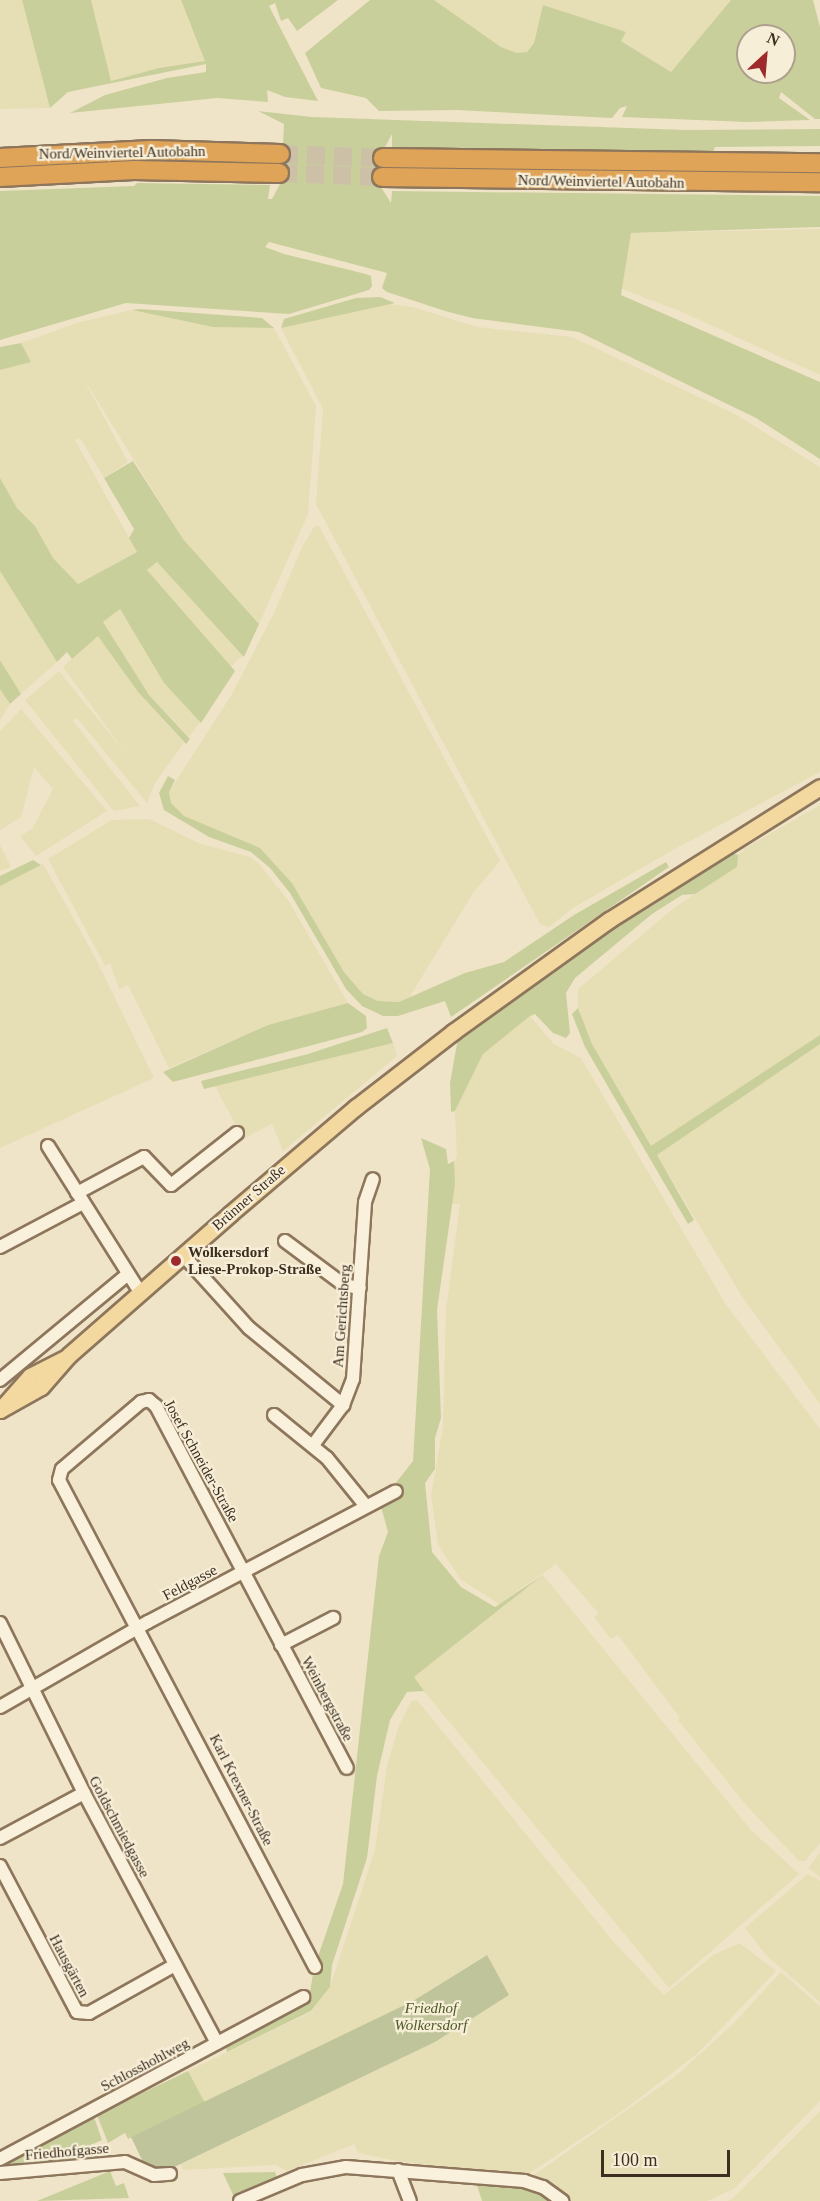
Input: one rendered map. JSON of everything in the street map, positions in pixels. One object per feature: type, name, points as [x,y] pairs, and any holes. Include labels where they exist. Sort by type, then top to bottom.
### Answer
[{"type":"highway","name":"Nord/Weinviertel Autobahn","points":[[0,158],[151,150],[280,154]]},
{"type":"highway","name":"Nord/Weinviertel Autobahn","points":[[383,158],[820,163]]},
{"type":"highway","name":"Nord/Weinviertel Autobahn","points":[[0,177],[123,170],[279,173]]},
{"type":"highway","name":"Nord/Weinviertel Autobahn","points":[[382,177],[820,182]]},
{"type":"main road","name":"Brünner Straße","points":[[0,1410],[41,1387],[69,1355],[331,1127],[453,1032],[609,920],[820,787]]},
{"type":"street","points":[[0,1247],[144,1157],[171,1185],[237,1133]]},
{"type":"street","points":[[48,1146],[140,1292]]},
{"type":"street","name":"Am Gerichtsberg","points":[[313,1445],[343,1404],[353,1378],[366,1197],[373,1179]]},
{"type":"street","points":[[285,1241],[344,1285],[360,1288]]},
{"type":"street","points":[[183,1255],[249,1328],[343,1404]]},
{"type":"street","points":[[0,1380],[128,1274]]},
{"type":"street","name":"Josef Schneider-Straße","points":[[140,1627],[59,1474],[141,1401],[149,1400],[156,1406],[243,1572]]},
{"type":"street","points":[[274,1416],[313,1445],[365,1505]]},
{"type":"street","name":"Feldgasse","points":[[0,1707],[140,1627],[365,1505],[396,1491]]},
{"type":"street","name":"Weinbergstraße","points":[[243,1572],[347,1768]]},
{"type":"street","name":"Weinbergstraße","points":[[281,1644],[333,1618]]},
{"type":"street","name":"Goldschmiedgasse","points":[[0,1623],[84,1793],[217,2043]]},
{"type":"street","name":"Karl Krexner-Straße","points":[[140,1627],[315,1967]]},
{"type":"street","points":[[0,1838],[84,1793]]},
{"type":"street","name":"Hausgärten","points":[[0,1866],[81,2014],[175,1965]]},
{"type":"street","name":"Schlosshohlweg","points":[[0,2159],[304,1997]]},
{"type":"street","name":"Friedhofgasse","points":[[0,2173],[125,2162],[154,2175],[170,2174]]},
{"type":"street","points":[[241,2201],[326,2169],[398,2170],[525,2181],[543,2187],[562,2201]]},
{"type":"street","points":[[398,2170],[410,2201]]},
{"type":"shaded area","points":[[0,0],[22,0],[50,108],[0,109]]},
{"type":"shaded area","points":[[91,0],[181,0],[206,61],[159,68],[111,81]]},
{"type":"shaded area","points":[[434,0],[731,0],[671,72],[620,40],[626,33],[543,5],[534,43],[527,52],[517,53],[501,47]]},
{"type":"shaded area","points":[[820,229],[820,375],[680,311],[622,289],[631,233]]},
{"type":"shaded area","points":[[382,303],[413,307],[477,327],[572,337],[735,414],[820,467],[820,772],[671,851],[573,908],[549,927],[540,924],[316,504],[323,409],[281,328]]},
{"type":"shaded area","points":[[132,310],[213,327],[274,328],[316,406],[308,514],[259,624],[183,539],[82,376],[128,462],[104,478],[80,438],[75,440],[137,552],[78,584],[53,558],[35,526],[17,508],[0,478],[0,370],[31,362],[21,343],[80,322]]},
{"type":"shaded area","points":[[319,526],[500,861],[473,893],[409,998],[400,1002],[378,1001],[363,994],[344,972],[292,883],[260,848],[222,835],[184,816],[171,803],[169,792],[232,694],[274,613],[302,547],[314,527]]},
{"type":"shaded area","points":[[157,562],[243,655],[231,667],[147,570]]},
{"type":"shaded area","points":[[0,571],[57,662],[21,694],[0,660]]},
{"type":"shaded area","points":[[120,609],[164,683],[200,722],[189,737],[149,695],[103,622]]},
{"type":"shaded area","points":[[98,635],[138,692],[184,743],[155,783],[147,803],[77,718],[73,721],[140,806],[114,811],[25,700],[59,671],[127,755],[63,667]]},
{"type":"shaded area","points":[[0,689],[10,704],[0,720]]},
{"type":"shaded area","points":[[21,709],[107,811],[36,856],[20,836],[32,829],[53,789],[34,767],[21,817],[0,830],[0,731]]},
{"type":"shaded area","points":[[820,805],[820,1035],[651,1147],[592,1044],[578,1008],[578,989],[674,908],[736,867],[738,855],[747,847]]},
{"type":"shaded area","points":[[149,819],[201,844],[250,857],[259,864],[288,900],[348,1003],[268,1025],[169,1068],[128,985],[119,989],[110,963],[105,966],[48,859],[112,820]]},
{"type":"shaded area","points":[[0,845],[11,867],[0,871]]},
{"type":"shaded area","points":[[43,864],[95,957],[154,1078],[0,1148],[0,886]]},
{"type":"shaded area","points":[[530,1016],[554,1044],[581,1058],[725,1303],[820,1429],[820,1843],[805,1861],[799,1861],[746,1805],[678,1720],[680,1718],[618,1635],[611,1639],[594,1617],[599,1614],[556,1564],[499,1604],[460,1579],[438,1544],[431,1496],[443,1426],[446,1310],[460,1204],[452,1204],[454,1161],[457,1157],[455,1111],[483,1054]]},
{"type":"shaded area","points":[[393,1043],[397,1056],[283,1151],[272,1124],[243,1139],[215,1086]]},
{"type":"shaded area","points":[[820,1044],[820,1404],[741,1295],[657,1155]]},
{"type":"shaded area","points":[[543,1575],[751,1830],[799,1874],[669,1988],[413,1678]]},
{"type":"shaded area","points":[[417,1700],[612,1940],[664,1995],[713,1955],[740,1943],[776,1971],[698,2053],[624,2110],[524,2177],[397,2161],[358,2153],[354,2144],[287,2171],[276,2165],[183,2170],[181,2164],[435,2042],[508,1995],[486,1955],[413,2001],[205,2103],[188,2071],[311,2012],[330,1987],[375,1850],[387,1766],[398,1728],[411,1701]]},
{"type":"shaded area","points":[[820,1853],[820,1877],[808,1868]]},
{"type":"shaded area","points":[[808,1874],[820,1881],[820,2002],[766,1955],[745,1928]]},
{"type":"shaded area","points":[[781,1972],[820,2006],[820,2101],[734,2189],[707,2201],[568,2201],[545,2184],[528,2179],[677,2075],[733,2024]]},
{"type":"shaded area","points":[[820,2111],[820,2201],[727,2201],[732,2199]]},
{"type":"green space","points":[[22,0],[91,0],[111,81],[159,68],[205,61],[181,0],[338,0],[297,31],[288,18],[281,21],[275,3],[269,6],[318,101],[285,97],[267,90],[268,102],[217,98],[70,113],[105,95],[167,78],[206,72],[206,64],[68,92],[50,108]]},
{"type":"green space","points":[[370,0],[434,0],[501,47],[517,53],[527,52],[534,43],[543,5],[626,32],[621,41],[671,72],[731,0],[813,0],[820,27],[820,119],[815,119],[781,92],[779,98],[810,120],[747,122],[622,117],[627,106],[620,108],[612,118],[457,110],[379,111],[366,98],[321,88],[305,53]]},
{"type":"green space","points":[[258,111],[312,117],[686,130],[820,129],[820,146],[715,147],[713,152],[392,148],[392,134],[383,151],[381,187],[391,203],[392,191],[820,196],[820,227],[631,233],[621,295],[820,382],[820,459],[756,418],[579,332],[472,318],[445,311],[387,292],[382,288],[387,273],[269,242],[265,247],[284,254],[371,276],[372,286],[369,290],[289,314],[126,303],[0,340],[0,191],[134,186],[137,183],[270,185],[268,199],[272,199],[281,182],[284,124]]},
{"type":"green space","points":[[380,297],[395,303],[281,328],[284,319],[356,298]]},
{"type":"green space","points":[[132,310],[262,318],[274,328],[213,327]]},
{"type":"green space","points":[[21,343],[31,362],[0,370],[0,347]]},
{"type":"green space","points":[[133,461],[183,539],[259,624],[244,657],[157,562],[147,570],[235,671],[201,723],[164,683],[120,609],[103,622],[149,695],[190,739],[186,744],[138,692],[98,636],[72,659],[67,652],[57,662],[0,571],[0,478],[17,508],[35,526],[53,558],[78,584],[137,552],[129,538],[134,529],[104,478]]},
{"type":"green space","points":[[0,660],[21,694],[10,704],[0,689]]},
{"type":"green space","points":[[168,776],[175,780],[169,792],[171,803],[184,816],[260,848],[292,883],[344,972],[363,994],[378,1001],[399,1002],[465,973],[504,962],[574,915],[666,862],[669,867],[451,1017],[445,1001],[398,1016],[383,1016],[362,1006],[346,989],[290,893],[270,868],[251,852],[209,837],[164,810],[159,793]]},
{"type":"green space","points":[[732,853],[738,855],[737,867],[695,894],[682,895],[652,914],[575,978],[566,993],[570,1033],[566,1038],[553,1033],[535,1014],[530,1016],[483,1054],[455,1111],[451,1112],[450,1083],[458,1038],[633,915],[652,906]]},
{"type":"green space","points":[[33,860],[41,865],[0,886],[0,876]]},
{"type":"green space","points":[[348,1003],[366,1016],[367,1028],[362,1032],[173,1082],[163,1072],[268,1025]]},
{"type":"green space","points":[[578,1008],[592,1044],[651,1146],[820,1035],[820,1044],[657,1155],[694,1220],[688,1224],[585,1047],[572,1014]]},
{"type":"green space","points":[[387,1028],[393,1043],[204,1089],[201,1081],[308,1054]]},
{"type":"green space","points":[[421,1138],[446,1149],[448,1164],[454,1161],[455,1184],[437,1310],[441,1418],[435,1438],[435,1469],[425,1483],[432,1552],[461,1587],[495,1607],[543,1575],[414,1677],[424,1691],[407,1692],[390,1720],[377,1776],[367,1858],[332,1965],[330,1987],[311,2011],[227,2052],[225,2045],[309,1998],[314,1968],[343,1884],[379,1556],[388,1532],[380,1503],[413,1461],[430,1169]]},
{"type":"green space","name":"Friedhof Wolkersdorf","points":[[487,1955],[509,1995],[435,2042],[166,2171],[145,2166],[131,2137],[413,2001]]},
{"type":"green space","points":[[188,2071],[205,2103],[128,2139],[125,2133],[108,2143],[97,2115]]},
{"type":"green space","points":[[93,2114],[102,2140],[88,2146],[94,2158],[8,2165],[5,2162]]},
{"type":"green space","points":[[110,2171],[116,2186],[124,2183],[129,2198],[37,2201]]},
{"type":"green space","points":[[275,2172],[278,2180],[235,2199],[223,2173]]},
{"type":"green space","points":[[476,2182],[524,2185],[556,2201],[482,2201]]},
{"type":"tunnel","points":[[280,154],[383,158]]},
{"type":"tunnel","points":[[279,173],[382,177]]},
{"type":"place","name":"Wolkersdorf Liese-Prokop-Straße","points":[[176,1261]]}]
